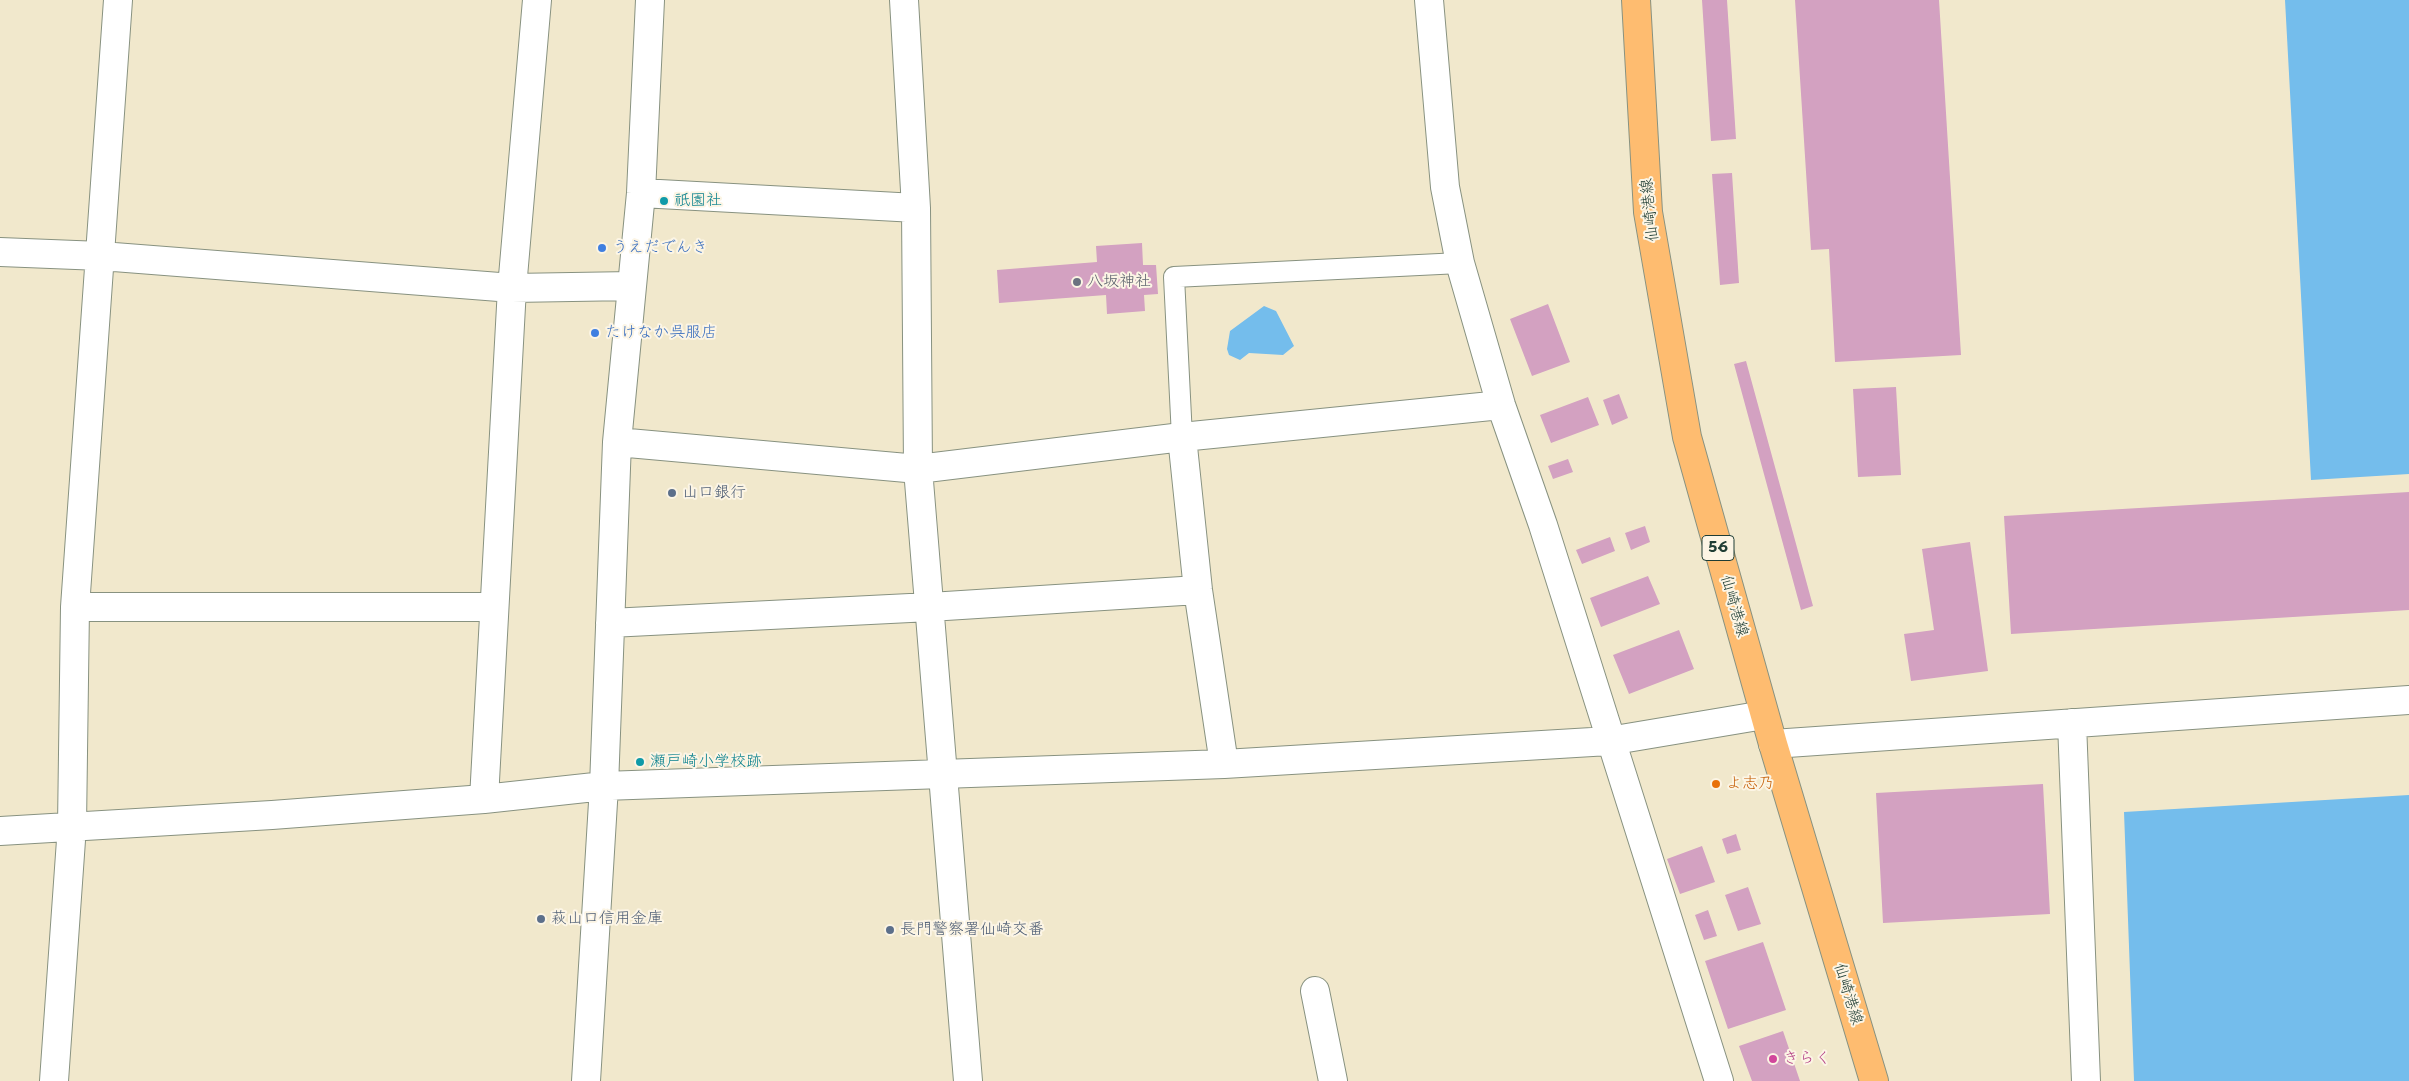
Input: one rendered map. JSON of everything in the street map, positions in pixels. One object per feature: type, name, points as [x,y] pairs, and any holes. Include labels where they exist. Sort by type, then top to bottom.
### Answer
[{"type":"main road","name":"仙崎港線","points":[[1636,0],[1648,212],[1686,437],[1764,715],[1874,1081]]},
{"type":"street","points":[[54,1081],[72,826],[75,608],[118,0]]},
{"type":"street","points":[[484,798],[512,288],[537,0]]},
{"type":"street","points":[[586,1081],[604,786],[617,442],[640,193],[650,0]]},
{"type":"street","points":[[904,0],[916,208],[918,469],[945,775],[968,1081]]},
{"type":"street","points":[[1429,0],[1445,188],[1460,264],[1502,405],[1543,525],[1609,741],[1719,1081]]},
{"type":"street","points":[[640,193],[916,208]]},
{"type":"street","points":[[0,252],[101,256],[512,288],[632,286]]},
{"type":"street","points":[[617,442],[918,469],[1182,437],[1502,405]]},
{"type":"street","points":[[1182,437],[1198,590],[1224,764]]},
{"type":"street","points":[[610,623],[930,607],[1198,590]]},
{"type":"street","points":[[75,608],[494,607]]},
{"type":"street","points":[[1773,744],[2409,700]]},
{"type":"street","points":[[0,831],[272,815],[484,798],[604,786],[1224,764],[1609,741],[1764,715]]},
{"type":"street","points":[[2072,724],[2086,1081]]},
{"type":"street","points":[[1315,991],[1333,1081]]},
{"type":"lane","points":[[1182,437],[1174,277],[1460,264]]},
{"type":"water","points":[[2285,0],[2409,0],[2409,474],[2311,480]]},
{"type":"water","points":[[1264,306],[1276,311],[1294,346],[1283,355],[1249,353],[1240,360],[1229,355],[1227,349],[1230,331]]},
{"type":"water","points":[[2409,795],[2409,1081],[2134,1081],[2124,812]]},
{"type":"building","points":[[1702,0],[1727,0],[1736,139],[1711,141]]},
{"type":"building","points":[[1795,0],[1939,0],[1961,355],[1835,362],[1829,249],[1811,250]]},
{"type":"building","points":[[1732,173],[1739,283],[1720,285],[1712,174]]},
{"type":"building","name":"八坂神社","points":[[1142,243],[1143,265],[1156,265],[1158,294],[1144,295],[1145,311],[1107,314],[1106,295],[999,303],[997,270],[1097,262],[1096,246]]},
{"type":"building","points":[[1548,304],[1570,362],[1532,376],[1510,319]]},
{"type":"building","points":[[1746,361],[1813,606],[1801,610],[1734,364]]},
{"type":"building","points":[[1896,387],[1901,475],[1858,477],[1853,389]]},
{"type":"building","points":[[1619,394],[1628,418],[1612,425],[1603,400]]},
{"type":"building","points":[[1588,397],[1599,425],[1551,443],[1540,415]]},
{"type":"building","points":[[1568,459],[1573,472],[1553,479],[1548,466]]},
{"type":"building","points":[[2409,492],[2409,610],[2011,634],[2004,516]]},
{"type":"building","points":[[1645,526],[1650,542],[1631,550],[1625,533]]},
{"type":"building","points":[[1610,537],[1615,551],[1582,564],[1576,550]]},
{"type":"building","points":[[1970,542],[1988,671],[1911,681],[1904,634],[1934,630],[1922,549]]},
{"type":"building","points":[[1648,576],[1660,604],[1601,627],[1590,598]]},
{"type":"building","points":[[1679,630],[1694,669],[1629,694],[1613,655]]},
{"type":"building","points":[[2043,784],[2050,914],[1883,923],[1876,793]]},
{"type":"building","points":[[1736,834],[1741,850],[1727,854],[1722,839]]},
{"type":"building","points":[[1702,846],[1715,882],[1680,894],[1667,859]]},
{"type":"building","points":[[1748,887],[1761,924],[1738,931],[1725,895]]},
{"type":"building","points":[[1708,910],[1717,936],[1704,940],[1695,915]]},
{"type":"building","points":[[1763,942],[1786,1010],[1728,1029],[1705,961]]},
{"type":"building","points":[[1783,1031],[1800,1081],[1752,1081],[1739,1046]]},
{"type":"place","name":"祇園社","points":[[664,201]]},
{"type":"place","name":"うえだでんき","points":[[602,248]]},
{"type":"place","name":"八坂神社","points":[[1077,282]]},
{"type":"place","name":"たけなか呉服店","points":[[595,333]]},
{"type":"place","name":"山口銀行","points":[[672,493]]},
{"type":"place","name":"瀬戸崎小学校跡","points":[[640,762]]},
{"type":"place","name":"よ志乃","points":[[1716,784]]},
{"type":"place","name":"萩山口信用金庫","points":[[541,919]]},
{"type":"place","name":"長門警察署仙崎交番","points":[[890,930]]},
{"type":"place","name":"きらく","points":[[1773,1059]]}]
